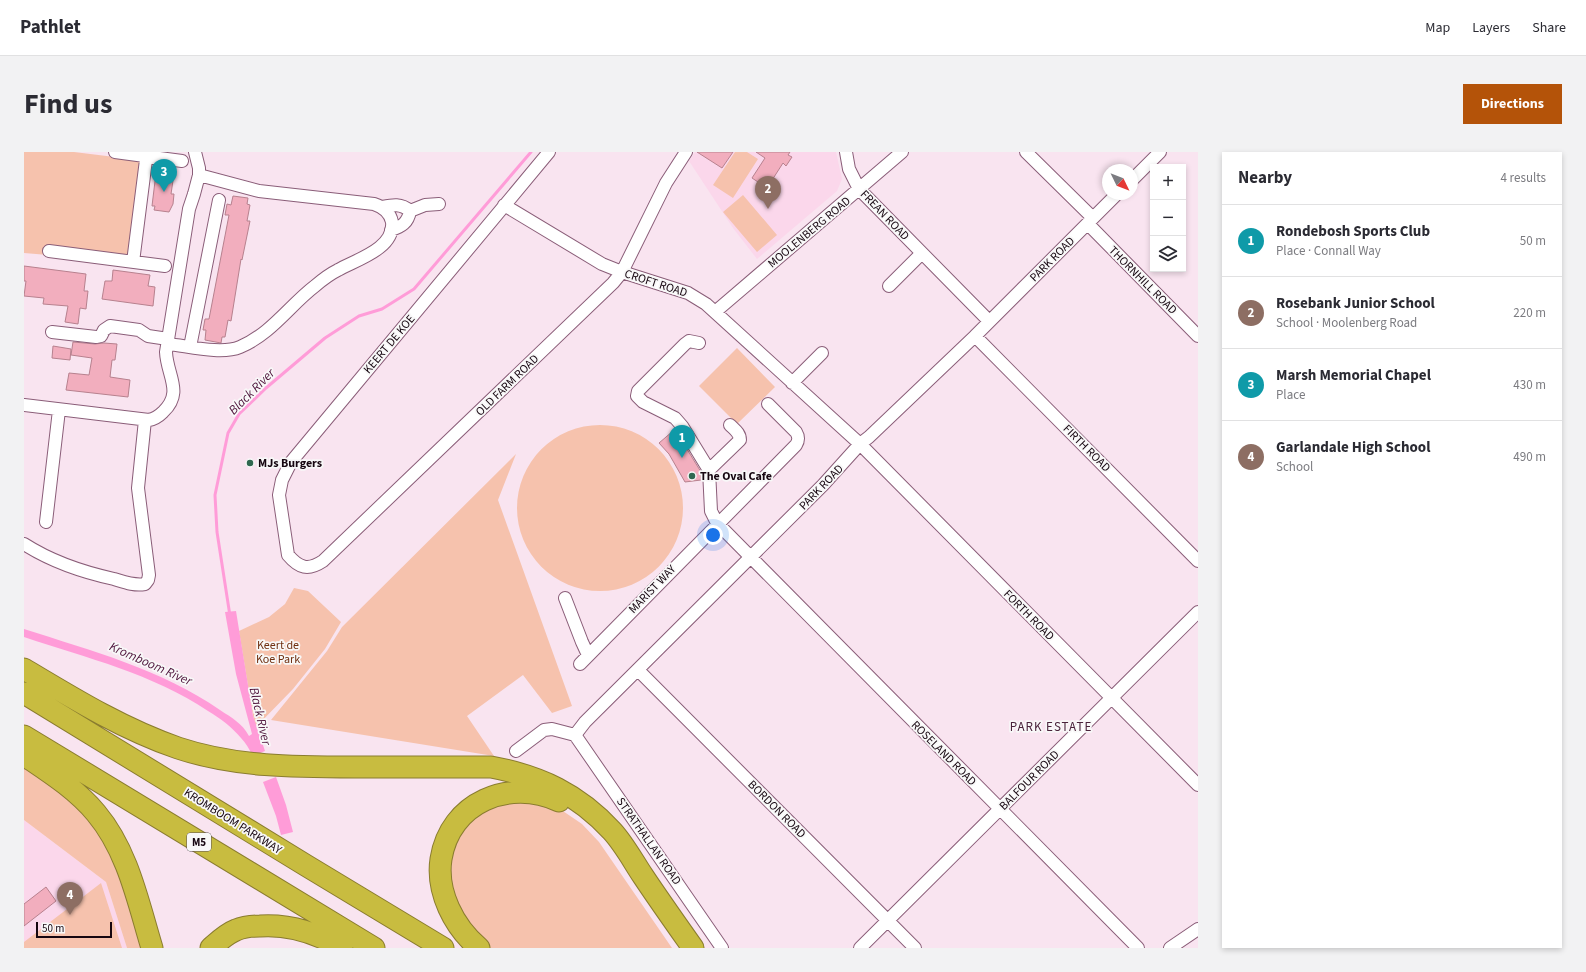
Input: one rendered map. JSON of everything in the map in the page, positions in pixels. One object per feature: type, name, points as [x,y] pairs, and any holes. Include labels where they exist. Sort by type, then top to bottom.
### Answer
[{"type":"highway","points":[[24,670],[87,706],[138,732],[178,748],[225,760],[252,764],[295,766],[491,767],[519,773],[540,780],[577,800],[612,831],[693,948]]},
{"type":"highway","name":"KROMBOOM PARKWAY","points":[[24,693],[443,948]]},
{"type":"highway","name":"M5","points":[[24,736],[374,948]]},
{"type":"highway","points":[[24,755],[72,789],[96,813],[106,827],[132,878],[152,948]]},
{"type":"highway","points":[[479,948],[456,922],[449,908],[443,892],[440,877],[441,859],[446,843],[454,827],[463,815],[476,804],[490,797],[498,794],[519,791],[549,797],[564,804],[581,815],[594,827],[680,948]]},
{"type":"highway","points":[[211,948],[222,938],[236,930],[252,926],[272,925],[288,926],[315,934],[342,948]]},
{"type":"street","points":[[115,152],[146,154],[182,161]]},
{"type":"street","points":[[24,405],[145,420],[153,420],[167,408],[174,396],[174,389],[166,359],[168,342],[188,209],[199,175],[195,152]]},
{"type":"street","name":"KEERT DE KOE","points":[[288,555],[279,495],[282,480],[291,462],[549,152]]},
{"type":"street","name":"OLD FARM ROAD","points":[[288,555],[300,566],[316,566],[323,561],[605,291],[622,272],[661,193],[686,152]]},
{"type":"street","name":"FREAN ROAD","points":[[846,152],[849,169],[859,189],[989,321]]},
{"type":"street","name":"MOOLENBERG ROAD","points":[[715,312],[902,152]]},
{"type":"street","name":"THORNHILL ROAD","points":[[1026,152],[1198,336]]},
{"type":"street","points":[[1138,174],[1160,152]]},
{"type":"street","points":[[133,262],[146,154]]},
{"type":"street","points":[[52,332],[96,337],[101,336],[104,330],[110,326],[139,330],[148,336],[190,347],[219,351],[239,348],[275,324],[305,294],[322,281],[338,270],[366,256],[379,247],[386,241],[391,230],[391,218],[382,207],[374,204],[259,191],[199,175]]},
{"type":"street","points":[[190,347],[219,200]]},
{"type":"street","name":"PARK ROAD","points":[[575,734],[585,722],[823,485],[860,444],[870,437],[975,336],[1112,200]]},
{"type":"street","points":[[391,230],[404,224],[410,211],[424,205],[439,204]]},
{"type":"street","points":[[382,207],[399,205],[410,211]]},
{"type":"street","name":"CROFT ROAD","points":[[504,205],[602,264],[688,293],[699,299],[860,444]]},
{"type":"street","points":[[49,251],[165,266]]},
{"type":"street","points":[[889,286],[922,252]]},
{"type":"street","name":"FIRTH ROAD","points":[[975,336],[1198,560]]},
{"type":"street","points":[[699,343],[689,341],[685,344],[638,392],[637,396],[643,402],[667,413],[678,421],[709,470],[711,511],[717,523]]},
{"type":"street","points":[[792,383],[822,352]]},
{"type":"street","name":"MARIST WAY","points":[[565,598],[582,642],[584,659],[798,441],[799,436],[796,432],[768,404]]},
{"type":"street","points":[[46,522],[59,410]]},
{"type":"street","points":[[24,544],[59,562],[83,572],[132,584],[145,584],[148,580],[149,574],[138,488],[145,420]]},
{"type":"street","points":[[709,470],[740,440],[738,433],[730,425]]},
{"type":"street","name":"FORTH ROAD","points":[[860,444],[1198,785]]},
{"type":"street","name":"ROSELAND ROAD","points":[[717,523],[750,559],[1138,948]]},
{"type":"street","name":"BALFOUR ROAD","points":[[860,948],[1198,612]]},
{"type":"street","name":"BORDON ROAD","points":[[638,670],[915,948]]},
{"type":"street","points":[[516,751],[544,730],[552,729],[575,734]]},
{"type":"street","name":"STRATHALLAN ROAD","points":[[575,734],[722,948]]},
{"type":"street","points":[[1170,948],[1184,944],[1198,929]]},
{"type":"shaded area","points":[[695,152],[836,152],[842,179],[837,191],[757,259],[733,228],[689,161]]},
{"type":"shaded area","points":[[236,611],[253,716],[265,751],[253,756],[244,742],[230,726],[187,698],[119,668],[24,637],[24,629],[100,653],[150,672],[174,683],[233,718],[240,724],[249,736],[252,734],[236,674],[225,612]]},
{"type":"shaded area","points":[[276,777],[286,805],[293,832],[281,835],[276,816],[263,782]]},
{"type":"shaded area","points":[[24,820],[106,882],[127,948],[24,948]]},
{"type":"green space","points":[[24,152],[74,152],[139,160],[141,162],[129,253],[126,256],[48,255],[24,253]]},
{"type":"green space","points":[[735,152],[747,152],[758,159],[733,198],[713,185]]},
{"type":"green space","points":[[743,195],[777,235],[757,252],[723,212]]},
{"type":"green space","points":[[737,348],[775,387],[737,424],[699,386]]},
{"type":"green space","points":[[592,425],[608,425],[632,431],[659,449],[677,476],[683,500],[683,516],[677,540],[659,567],[632,585],[608,591],[592,591],[568,585],[547,572],[536,561],[523,540],[517,516],[517,500],[523,476],[536,455],[547,444],[568,431]]},
{"type":"green space","points":[[516,454],[498,500],[572,706],[552,713],[523,675],[467,716],[494,756],[271,720],[327,651],[342,627]]},
{"type":"green space","name":"Keert de Koe Park","points":[[294,588],[308,591],[341,622],[325,649],[293,689],[256,727],[239,631],[269,617],[285,604]]},
{"type":"green space","points":[[24,762],[53,781],[107,840],[145,948],[127,948],[106,882],[24,820]]},
{"type":"green space","points":[[502,800],[557,807],[582,824],[599,842],[672,948],[490,948],[468,929],[445,873],[461,827]]},
{"type":"green space","points":[[101,883],[122,948],[24,948],[24,942]]},
{"type":"building","points":[[697,152],[733,152],[722,168]]},
{"type":"building","points":[[756,152],[790,152],[788,155],[792,157],[786,166],[783,163],[767,188],[752,178],[765,158]]},
{"type":"building","points":[[159,172],[174,174],[171,194],[174,194],[173,204],[169,212],[154,210],[155,206],[152,206],[156,173],[158,174]]},
{"type":"building","points":[[233,196],[248,198],[247,204],[250,205],[247,221],[250,221],[242,260],[241,259],[231,321],[228,320],[225,337],[222,337],[221,343],[205,340],[206,330],[203,330],[205,319],[209,319],[229,215],[225,215],[227,204],[231,205]]},
{"type":"building","points":[[24,266],[86,274],[84,291],[88,291],[86,309],[80,308],[78,324],[65,322],[68,306],[43,304],[44,298],[24,296],[26,281],[24,281]]},
{"type":"building","points":[[113,270],[150,275],[148,286],[155,287],[153,306],[102,299],[105,281],[112,281]]},
{"type":"building","points":[[73,342],[117,344],[115,360],[112,360],[110,377],[130,380],[128,397],[66,390],[69,373],[89,375],[92,358],[71,355]]},
{"type":"building","points":[[53,346],[71,349],[70,360],[52,358]]},
{"type":"building","points":[[673,431],[682,441],[701,472],[701,480],[685,482],[669,454],[659,443]]},
{"type":"building","points":[[46,887],[56,901],[24,926],[24,904]]},
{"type":"waterway","name":"Black River","points":[[230,616],[217,532],[215,495],[228,433],[239,414],[266,388],[325,338],[359,316],[382,309],[414,289],[531,152]]},
{"type":"place","name":"Marsh Memorial Chapel","points":[[164,192]]},
{"type":"place","name":"Rosebank Junior School","points":[[768,209]]},
{"type":"place","name":"Rondebosh Sports Club","points":[[682,458]]},
{"type":"place","name":"MJs Burgers","points":[[250,463]]},
{"type":"place","name":"The Oval Cafe","points":[[692,476]]},
{"type":"place","name":"Garlandale High School","points":[[70,915]]},
{"type":"district","name":"PARK ESTATE","points":[[1051,726]]},
{"type":"water label","name":"Kromboom River","points":[[151,663]]}]
